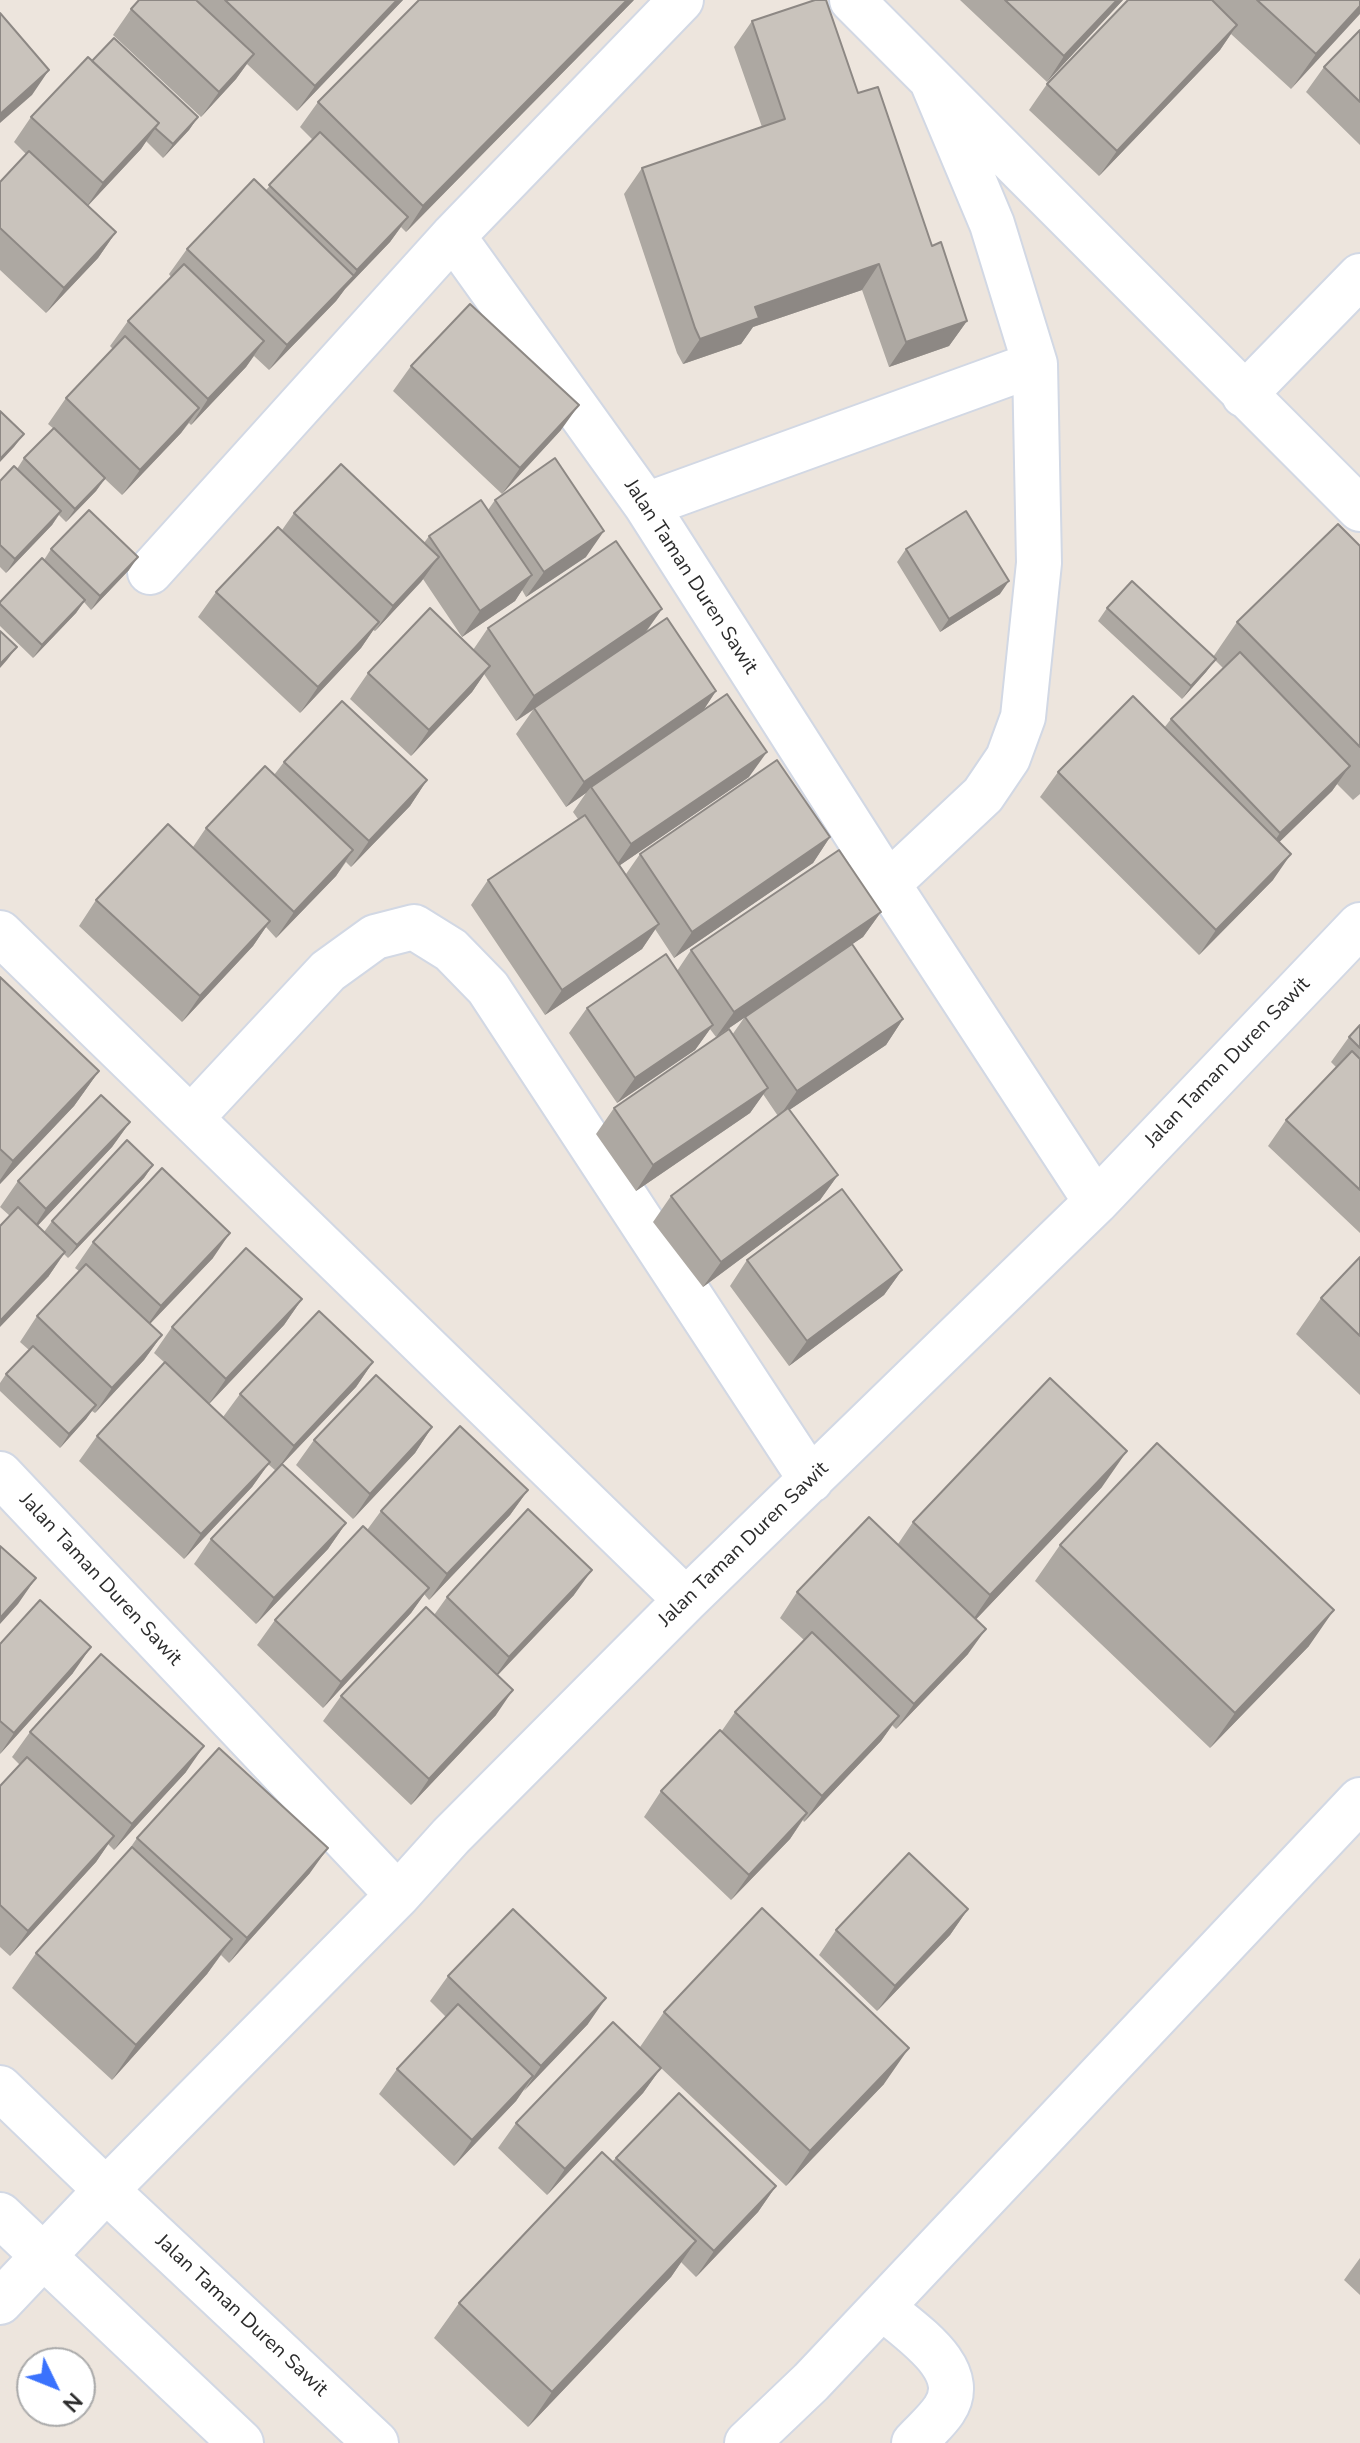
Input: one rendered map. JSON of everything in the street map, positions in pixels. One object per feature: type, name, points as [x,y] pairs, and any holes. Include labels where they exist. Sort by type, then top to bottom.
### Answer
[{"type":"street","points":[[150,572],[453,236],[681,0]]},
{"type":"street","points":[[852,0],[1360,509]]},
{"type":"street","points":[[888,884],[983,795],[1008,758],[1023,717],[1039,563],[1035,364],[992,224],[932,81]]},
{"type":"street","name":"Jalan Taman Duren Sawit","points":[[453,236],[646,505],[1096,1202]]},
{"type":"street","points":[[1244,395],[1360,276]]},
{"type":"street","points":[[646,505],[1035,364]]},
{"type":"street","name":"Jalan Taman Duren Sawit","points":[[0,2302],[106,2190],[398,1895],[451,1836],[686,1600],[1096,1202],[1360,925]]},
{"type":"street","points":[[191,1118],[328,971],[375,937],[414,927],[451,950],[488,988],[811,1480]]},
{"type":"street","points":[[0,933],[686,1600]]},
{"type":"street","name":"Jalan Taman Duren Sawit","points":[[0,1474],[398,1895]]},
{"type":"street","points":[[747,2443],[811,2382],[1360,1800]]},
{"type":"street","name":"Jalan Taman Duren Sawit","points":[[0,2088],[376,2443]]},
{"type":"street","points":[[0,2215],[241,2443]]},
{"type":"street","points":[[882,2307],[942,2360],[952,2386],[946,2408],[914,2443]]},
{"type":"building","points":[[139,0],[196,0],[254,54],[219,92],[131,9]]},
{"type":"building","points":[[225,0],[397,0],[315,86]]},
{"type":"building","points":[[419,0],[627,0],[423,206],[318,102]]},
{"type":"building","points":[[815,0],[826,0],[858,93],[878,87],[932,246],[941,242],[967,321],[906,342],[879,264],[755,307],[759,318],[700,339],[642,168],[785,119],[752,21]]},
{"type":"building","points":[[1005,0],[1117,0],[1064,56]]},
{"type":"building","points":[[1128,0],[1212,0],[1237,25],[1117,151],[1047,84]]},
{"type":"building","points":[[1257,0],[1360,0],[1360,6],[1316,54]]},
{"type":"building","points":[[0,13],[49,70],[0,114]]},
{"type":"building","points":[[1360,30],[1360,102],[1324,67]]},
{"type":"building","points":[[114,38],[198,117],[173,144],[155,128],[159,123],[92,61]]},
{"type":"building","points":[[88,57],[159,123],[103,183],[31,117]]},
{"type":"building","points":[[320,132],[408,217],[357,270],[269,185]]},
{"type":"building","points":[[29,151],[116,232],[64,288],[0,228],[0,182]]},
{"type":"building","points":[[254,179],[354,276],[287,345],[187,249]]},
{"type":"building","points":[[184,264],[264,341],[208,399],[128,321]]},
{"type":"building","points":[[470,304],[579,405],[520,468],[411,366]]},
{"type":"building","points":[[125,336],[199,408],[140,470],[66,398]]},
{"type":"building","points":[[0,411],[24,434],[0,459]]},
{"type":"building","points":[[54,428],[105,478],[75,509],[24,458]]},
{"type":"building","points":[[555,458],[604,531],[544,572],[495,500]]},
{"type":"building","points":[[341,464],[439,557],[393,606],[294,513]]},
{"type":"building","points":[[14,466],[61,511],[15,559],[0,545],[0,481]]},
{"type":"building","points":[[481,500],[532,575],[480,611],[429,536]]},
{"type":"building","points":[[89,510],[138,557],[100,596],[51,549]]},
{"type":"building","points":[[966,511],[1009,581],[949,619],[906,549]]},
{"type":"building","points":[[1338,524],[1360,546],[1360,747],[1237,622]]},
{"type":"building","points":[[278,527],[379,622],[318,687],[216,592]]},
{"type":"building","points":[[616,541],[662,609],[534,696],[488,628]]},
{"type":"building","points":[[42,558],[85,600],[42,645],[0,602]]},
{"type":"building","points":[[1132,581],[1216,659],[1191,686],[1107,608]]},
{"type":"building","points":[[430,608],[490,666],[429,730],[368,673]]},
{"type":"building","points":[[667,618],[716,691],[584,782],[534,708]]},
{"type":"building","points":[[0,631],[17,647],[0,664]]},
{"type":"building","points":[[1240,652],[1350,766],[1280,833],[1171,719]]},
{"type":"building","points":[[727,694],[767,752],[631,844],[591,787]]},
{"type":"building","points":[[1133,696],[1291,854],[1216,930],[1058,772]]},
{"type":"building","points":[[342,701],[427,780],[369,841],[284,762]]},
{"type":"building","points":[[777,760],[830,837],[692,932],[640,854]]},
{"type":"building","points":[[265,766],[353,850],[294,912],[206,828]]},
{"type":"building","points":[[585,815],[659,924],[562,990],[488,880]]},
{"type":"building","points":[[168,824],[270,921],[200,996],[96,900]]},
{"type":"building","points":[[839,850],[881,912],[734,1012],[691,950]]},
{"type":"building","points":[[852,944],[903,1019],[797,1091],[745,1017]]},
{"type":"building","points":[[666,954],[713,1025],[635,1078],[587,1008]]},
{"type":"building","points":[[0,977],[99,1071],[13,1161],[0,1149]]},
{"type":"building","points":[[1360,1025],[1360,1048],[1349,1037]]},
{"type":"building","points":[[729,1029],[768,1088],[653,1165],[614,1108]]},
{"type":"building","points":[[1352,1051],[1360,1059],[1360,1190],[1286,1120]]},
{"type":"building","points":[[101,1095],[130,1122],[46,1209],[18,1181]]},
{"type":"building","points":[[788,1108],[838,1175],[721,1262],[671,1196]]},
{"type":"building","points":[[127,1140],[153,1165],[77,1245],[52,1221]]},
{"type":"building","points":[[162,1168],[230,1233],[161,1306],[93,1242]]},
{"type":"building","points":[[842,1189],[902,1270],[807,1341],[747,1260]]},
{"type":"building","points":[[18,1207],[65,1252],[0,1321],[0,1226]]},
{"type":"building","points":[[246,1248],[302,1299],[226,1379],[172,1327]]},
{"type":"building","points":[[1360,1257],[1360,1336],[1321,1298]]},
{"type":"building","points":[[86,1264],[162,1335],[112,1388],[37,1316]]},
{"type":"building","points":[[319,1311],[373,1362],[294,1446],[240,1394]]},
{"type":"building","points":[[33,1346],[96,1405],[69,1434],[6,1374]]},
{"type":"building","points":[[165,1362],[270,1462],[201,1534],[97,1436]]},
{"type":"building","points":[[376,1375],[432,1427],[370,1494],[314,1440]]},
{"type":"building","points":[[1050,1378],[1127,1451],[990,1595],[913,1522]]},
{"type":"building","points":[[460,1426],[528,1490],[447,1574],[381,1511]]},
{"type":"building","points":[[1157,1443],[1334,1610],[1235,1713],[1060,1545]]},
{"type":"building","points":[[282,1464],[346,1523],[274,1598],[211,1539]]},
{"type":"building","points":[[528,1509],[592,1570],[509,1657],[447,1597]]},
{"type":"building","points":[[869,1517],[986,1629],[914,1704],[797,1592]]},
{"type":"building","points":[[363,1526],[429,1588],[341,1682],[275,1620]]},
{"type":"building","points":[[0,1546],[36,1578],[0,1618]]},
{"type":"building","points":[[40,1600],[91,1647],[14,1733],[0,1721],[0,1644]]},
{"type":"building","points":[[426,1607],[513,1690],[429,1779],[341,1696]]},
{"type":"building","points":[[812,1632],[899,1716],[822,1796],[735,1712]]},
{"type":"building","points":[[101,1654],[204,1746],[132,1824],[30,1732]]},
{"type":"building","points":[[720,1730],[807,1813],[749,1875],[661,1791]]},
{"type":"building","points":[[219,1748],[328,1848],[247,1938],[137,1838]]},
{"type":"building","points":[[27,1757],[114,1836],[28,1931],[0,1905],[0,1786]]},
{"type":"building","points":[[132,1847],[232,1939],[136,2045],[36,1953]]},
{"type":"building","points":[[909,1853],[968,1909],[895,1986],[836,1930]]},
{"type":"building","points":[[762,1908],[909,2048],[810,2151],[664,2012]]},
{"type":"building","points":[[513,1909],[606,1998],[541,2066],[448,1976]]},
{"type":"building","points":[[458,2004],[533,2076],[472,2140],[397,2069]]},
{"type":"building","points":[[613,2022],[661,2068],[565,2169],[516,2123]]},
{"type":"building","points":[[679,2093],[776,2186],[714,2251],[616,2158]]},
{"type":"building","points":[[602,2152],[696,2241],[552,2392],[459,2303]]}]
